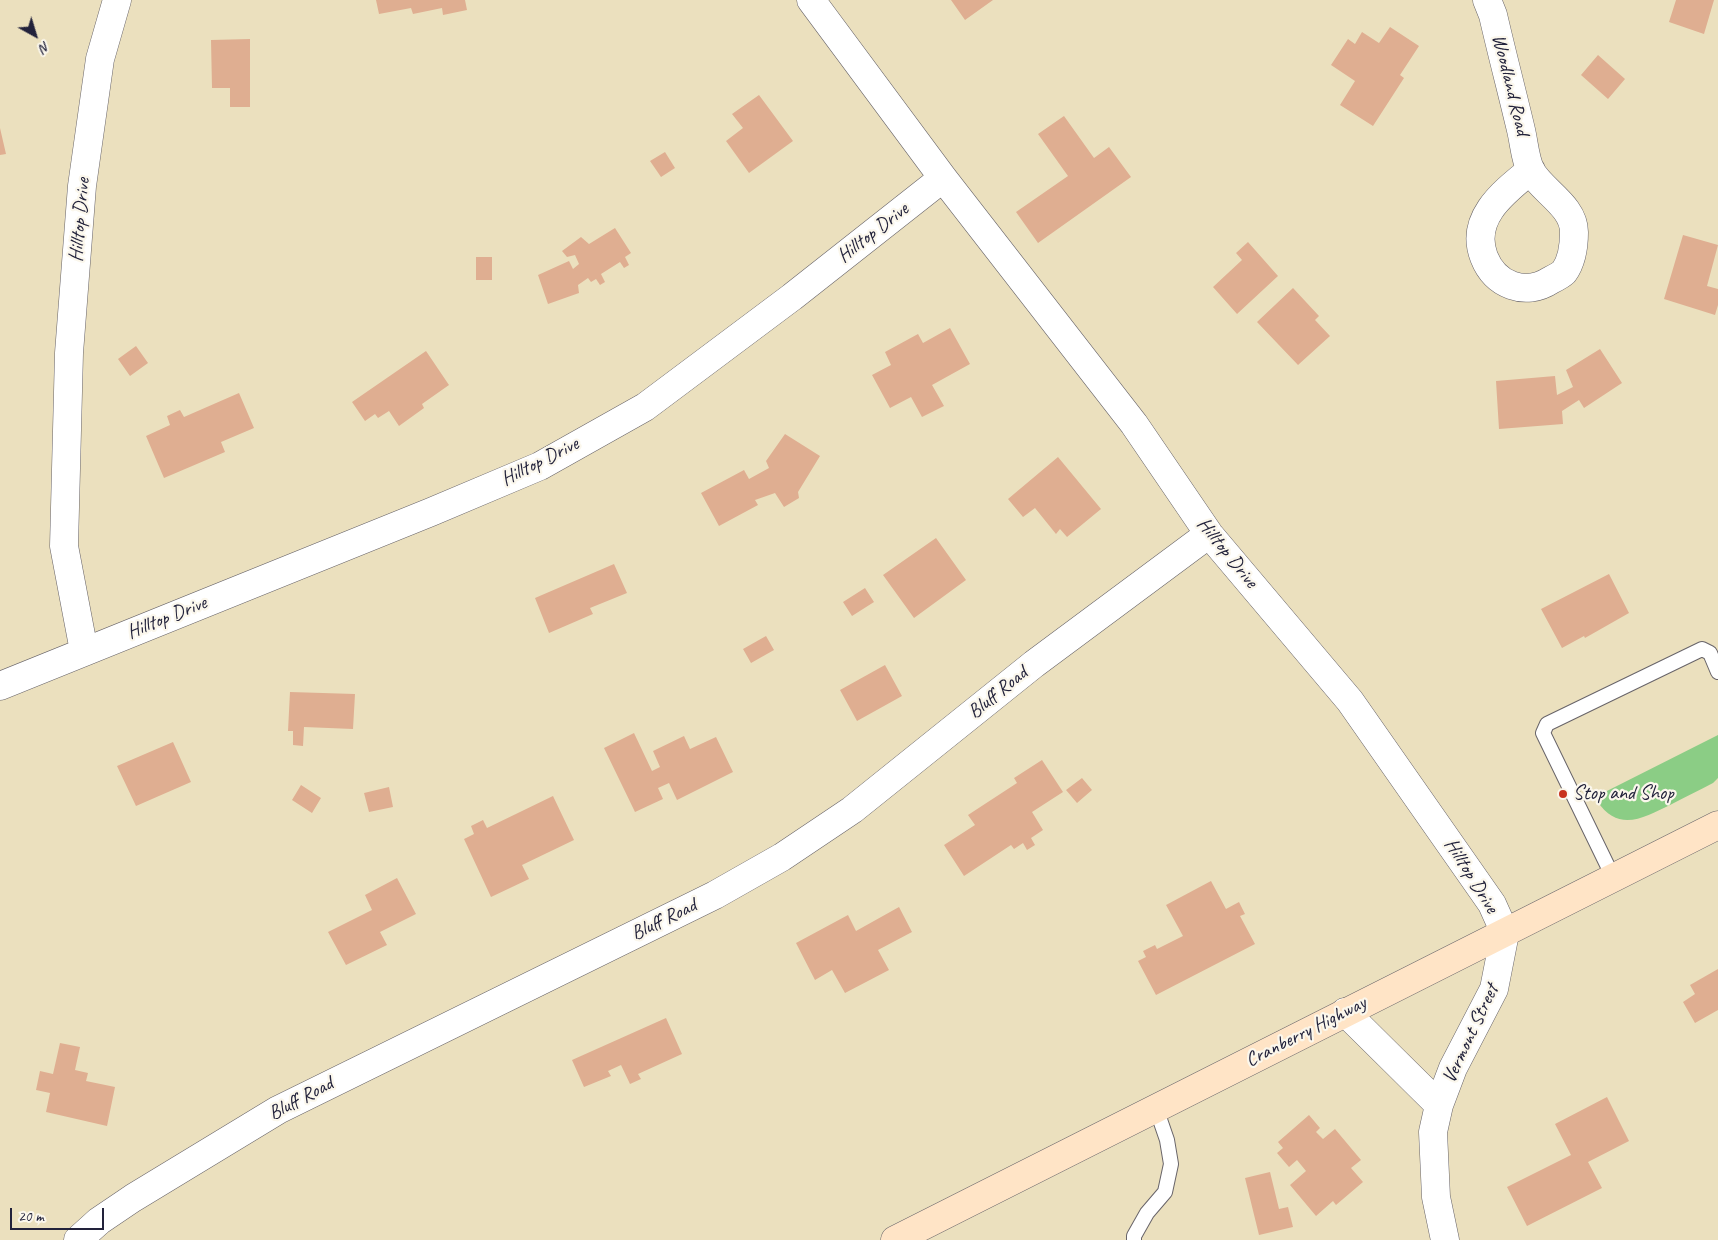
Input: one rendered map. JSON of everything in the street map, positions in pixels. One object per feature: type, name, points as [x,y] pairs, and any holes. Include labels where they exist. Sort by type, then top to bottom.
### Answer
[{"type":"main road","name":"Cranberry Highway","points":[[895,1240],[1718,825]]},
{"type":"street","name":"Hilltop Drive","points":[[84,651],[64,546],[69,353],[82,186],[100,59],[117,0]]},
{"type":"street","name":"Hilltop Drive","points":[[811,0],[943,178],[1134,424],[1210,534],[1350,701],[1477,880],[1492,904],[1505,933]]},
{"type":"street","name":"Woodland Road","points":[[1488,0],[1531,170]]},
{"type":"street","name":"Hilltop Drive","points":[[0,686],[540,466],[645,407],[792,297],[943,178]]},
{"type":"street","name":"Bluff Road","points":[[78,1240],[99,1221],[133,1198],[278,1110],[715,895],[782,858],[852,810],[1034,664],[1210,534]]},
{"type":"street","name":"Vermont Street","points":[[1445,1240],[1436,1197],[1432,1132],[1439,1105],[1453,1068],[1494,990],[1505,933]]},
{"type":"street","name":"Vermont Street","points":[[1345,1012],[1439,1105]]},
{"type":"lane","points":[[1613,877],[1543,733],[1544,728],[1547,724],[1702,649],[1710,653],[1718,672]]},
{"type":"lane","points":[[1134,1240],[1134,1236],[1147,1213],[1166,1192],[1171,1164],[1167,1140],[1156,1108]]},
{"type":"green space","points":[[1718,735],[1718,778],[1713,783],[1651,814],[1632,820],[1614,817],[1605,811],[1597,801],[1601,794]]},
{"type":"building","points":[[376,0],[465,0],[467,10],[443,15],[442,8],[413,14],[411,8],[379,14]]},
{"type":"building","points":[[951,0],[993,0],[965,20]]},
{"type":"building","points":[[1676,0],[1714,0],[1704,34],[1669,22]]},
{"type":"building","points":[[1390,27],[1419,46],[1400,75],[1404,78],[1373,126],[1340,105],[1355,81],[1331,65],[1348,39],[1355,44],[1362,32],[1379,43]]},
{"type":"building","points":[[250,39],[250,107],[230,107],[230,88],[212,88],[211,40]]},
{"type":"building","points":[[1598,55],[1625,79],[1608,99],[1581,75]]},
{"type":"building","points":[[759,95],[793,141],[749,173],[726,141],[743,128],[732,114]]},
{"type":"building","points":[[1064,116],[1094,158],[1109,147],[1131,177],[1038,243],[1016,212],[1068,176],[1038,134]]},
{"type":"building","points":[[0,128],[6,154],[0,155]]},
{"type":"building","points":[[665,152],[675,168],[661,177],[650,161]]},
{"type":"building","points":[[615,228],[631,253],[625,257],[629,265],[624,268],[620,262],[601,274],[605,282],[600,285],[596,279],[591,282],[588,278],[578,285],[579,293],[548,304],[538,275],[569,261],[573,269],[579,264],[575,255],[567,257],[562,251],[581,237],[589,244]]},
{"type":"building","points":[[1683,235],[1718,245],[1707,286],[1718,289],[1718,305],[1715,315],[1664,299]]},
{"type":"building","points":[[1248,242],[1278,276],[1237,314],[1213,287],[1242,260],[1236,253]]},
{"type":"building","points":[[476,257],[492,257],[492,280],[476,280]]},
{"type":"building","points":[[1293,288],[1319,316],[1315,320],[1330,336],[1298,365],[1257,322]]},
{"type":"building","points":[[950,328],[970,364],[932,385],[944,406],[922,417],[911,397],[890,408],[872,375],[891,365],[885,352],[918,334],[923,343]]},
{"type":"building","points":[[136,346],[148,363],[130,376],[118,359]]},
{"type":"building","points":[[1600,349],[1622,383],[1584,408],[1579,400],[1562,411],[1563,424],[1499,429],[1496,381],[1555,376],[1557,395],[1573,387],[1566,370]]},
{"type":"building","points":[[426,351],[449,385],[422,404],[424,408],[399,426],[389,411],[378,418],[375,414],[365,421],[352,402]]},
{"type":"building","points":[[239,393],[254,428],[221,442],[225,452],[164,478],[146,436],[170,425],[167,416],[180,410],[184,417]]},
{"type":"building","points":[[785,434],[820,456],[798,492],[799,498],[784,507],[775,493],[755,500],[758,505],[719,526],[701,493],[744,470],[749,479],[769,468],[766,461]]},
{"type":"building","points":[[1058,457],[1101,509],[1067,537],[1060,529],[1056,534],[1035,508],[1023,517],[1008,499]]},
{"type":"building","points":[[936,538],[966,580],[914,618],[883,575]]},
{"type":"building","points":[[614,564],[627,593],[590,608],[593,614],[549,633],[535,598]]},
{"type":"building","points":[[1609,574],[1629,613],[1585,638],[1584,636],[1562,648],[1541,609]]},
{"type":"building","points":[[865,588],[874,602],[852,616],[843,602]]},
{"type":"building","points":[[766,636],[774,650],[751,663],[743,649]]},
{"type":"building","points":[[885,665],[902,696],[857,721],[840,690]]},
{"type":"building","points":[[290,692],[355,694],[353,729],[304,727],[303,746],[293,745],[293,731],[288,731]]},
{"type":"building","points":[[634,733],[652,771],[660,767],[653,751],[684,736],[690,749],[716,737],[733,772],[677,800],[669,783],[658,788],[663,799],[635,812],[604,748]]},
{"type":"building","points":[[173,742],[191,782],[136,806],[117,766]]},
{"type":"building","points":[[1042,760],[1063,792],[1032,812],[1043,830],[1031,838],[1035,845],[1027,850],[1023,843],[1014,849],[1011,845],[964,876],[944,845],[975,825],[968,815],[1017,783],[1014,778]]},
{"type":"building","points":[[1082,778],[1092,790],[1077,803],[1066,790]]},
{"type":"building","points":[[301,785],[321,798],[312,813],[292,800]]},
{"type":"building","points":[[389,787],[393,807],[369,812],[364,793]]},
{"type":"building","points":[[553,796],[574,840],[522,865],[529,879],[491,897],[464,839],[474,834],[471,826],[483,820],[487,828]]},
{"type":"building","points":[[397,878],[416,914],[380,932],[387,945],[346,965],[328,932],[372,910],[365,895]]},
{"type":"building","points":[[1211,881],[1226,909],[1239,902],[1245,914],[1240,916],[1255,944],[1156,995],[1138,961],[1146,957],[1143,951],[1155,945],[1157,949],[1183,936],[1166,905]]},
{"type":"building","points":[[899,907],[912,932],[878,950],[889,970],[845,993],[832,970],[815,980],[796,943],[848,915],[856,931]]},
{"type":"building","points":[[1718,969],[1718,1010],[1695,1023],[1683,1002],[1695,994],[1690,985]]},
{"type":"building","points":[[666,1018],[682,1054],[638,1074],[641,1079],[630,1084],[621,1065],[608,1071],[611,1076],[584,1087],[572,1060]]},
{"type":"building","points":[[60,1043],[80,1047],[75,1070],[88,1073],[86,1081],[115,1087],[107,1126],[46,1112],[50,1093],[36,1090],[40,1071],[53,1074]]},
{"type":"building","points":[[1607,1097],[1629,1141],[1588,1162],[1602,1188],[1527,1226],[1507,1187],[1571,1155],[1555,1124]]},
{"type":"building","points":[[1309,1115],[1320,1128],[1316,1132],[1323,1139],[1335,1129],[1361,1160],[1351,1168],[1363,1182],[1336,1205],[1333,1201],[1316,1216],[1290,1185],[1306,1171],[1297,1160],[1289,1167],[1277,1153],[1283,1148],[1278,1142]]},
{"type":"building","points":[[1270,1172],[1279,1209],[1288,1207],[1293,1227],[1259,1235],[1245,1178]]},
{"type":"place","name":"Stop and Shop","points":[[1563,794]]}]
